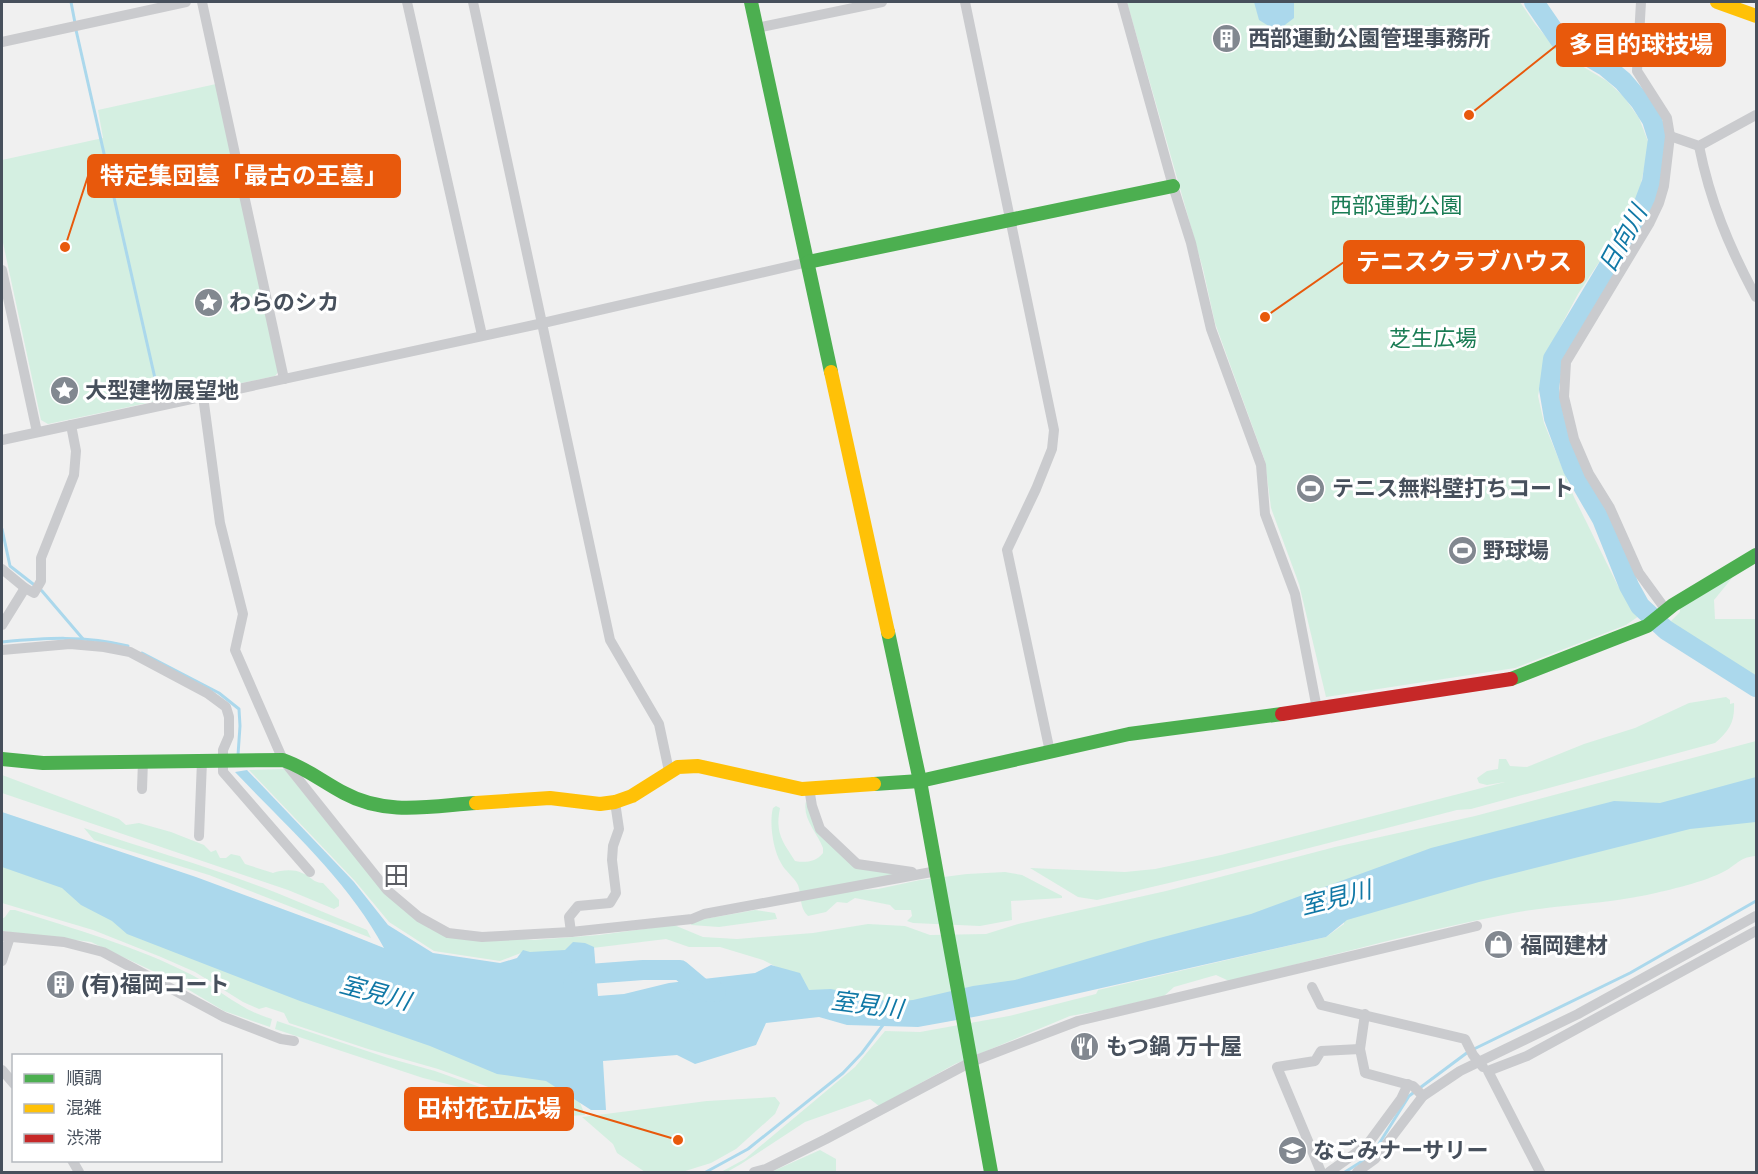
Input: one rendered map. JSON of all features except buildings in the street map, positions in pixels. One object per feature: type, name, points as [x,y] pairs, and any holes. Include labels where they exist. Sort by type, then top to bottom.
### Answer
[{"type":"street","points":[[2,42],[186,2]]},
{"type":"street","points":[[202,2],[284,379]]},
{"type":"street","points":[[407,2],[482,335]]},
{"type":"street","points":[[473,2],[610,640],[659,724],[669,771]]},
{"type":"street","points":[[751,2],[920,781],[932,873],[971,1062],[990,1173]]},
{"type":"street","points":[[757,28],[882,2]]},
{"type":"street","points":[[965,2],[1054,430],[1052,449],[1007,550],[1050,752]]},
{"type":"street","points":[[1122,2],[1191,243],[1211,329],[1261,465],[1265,514],[1295,594],[1317,709]]},
{"type":"street","points":[[1641,2],[1637,70],[1667,118],[1670,136],[1664,186],[1649,224],[1566,362],[1564,397],[1574,439],[1589,474],[1610,507],[1639,573],[1666,610]]},
{"type":"street","points":[[1717,2],[1756,16]]},
{"type":"street","points":[[1670,136],[1699,146],[1756,115]]},
{"type":"street","points":[[1699,146],[1709,194],[1756,297]]},
{"type":"street","points":[[2,440],[543,323],[808,262],[1173,186]]},
{"type":"street","points":[[2,270],[37,432]]},
{"type":"street","points":[[203,396],[220,523],[243,614],[235,650],[283,760],[387,890],[419,917],[448,933],[482,937],[571,932],[692,919],[704,914],[932,873]]},
{"type":"street","points":[[2,625],[29,590],[41,581],[41,558],[74,475],[76,452],[71,425]]},
{"type":"street","points":[[2,759],[43,763],[283,760],[302,766],[345,794],[367,803],[393,809],[550,798],[600,804],[615,802],[632,796],[678,767],[698,766],[802,789],[920,781],[1129,734],[1317,709],[1513,679],[1647,626],[1666,610],[1756,555]]},
{"type":"street","points":[[2,568],[29,590]]},
{"type":"street","points":[[2,650],[70,644],[130,652],[207,693],[226,707],[229,717],[230,736],[223,750],[223,772],[310,872]]},
{"type":"street","points":[[141,789],[143,761]]},
{"type":"street","points":[[199,836],[202,761]]},
{"type":"street","points":[[809,788],[820,829],[857,864],[882,869],[932,873]]},
{"type":"street","points":[[571,932],[569,917],[578,906],[610,903],[616,893],[612,860],[613,846],[619,829],[615,802]]},
{"type":"street","points":[[1357,1173],[1375,1159],[1423,1096],[1475,1059],[1528,1040],[1756,916]]},
{"type":"street","points":[[754,1173],[826,1139],[971,1062],[1078,1021],[1477,926]]},
{"type":"street","points":[[1488,1071],[1527,1056],[1756,931]]},
{"type":"street","points":[[2,961],[6,936],[64,942],[104,952],[224,1017],[281,1039],[294,1041]]},
{"type":"street","points":[[1312,987],[1321,1005],[1465,1039],[1475,1059],[1488,1071],[1540,1173]]},
{"type":"street","points":[[1365,1014],[1360,1049],[1365,1073],[1410,1085],[1423,1096]]},
{"type":"street","points":[[1321,1173],[1276,1067],[1315,1061],[1321,1050],[1360,1049]]},
{"type":"street","points":[[2,1070],[12,1082]]},
{"type":"street","points":[[1329,1173],[1367,1145],[1410,1085]]},
{"type":"green space","name":"西部運動公園","points":[[1127,2],[1520,2],[1560,53],[1607,81],[1624,97],[1639,118],[1649,144],[1638,198],[1617,235],[1578,294],[1546,354],[1538,396],[1544,423],[1574,497],[1618,586],[1639,616],[1626,625],[1515,668],[1326,697],[1299,584],[1271,508],[1265,461],[1215,323],[1203,269]]},
{"type":"green space","points":[[216,84],[279,371],[275,376],[48,424],[41,420],[2,238],[2,160],[103,138],[98,110]]},
{"type":"green space","points":[[1732,578],[1714,600],[1715,619],[1756,619],[1756,678],[1683,637],[1669,623],[1680,612],[1680,606]]},
{"type":"green space","points":[[1726,697],[1730,700],[1730,704],[1734,703],[1732,721],[1715,743],[1471,809],[1457,810],[1211,873],[1097,900],[1078,897],[1030,868],[1125,872],[1155,869],[1221,855],[1505,782],[1487,785],[1479,783],[1477,778],[1487,771],[1498,769],[1499,759],[1506,759],[1510,766],[1527,767],[1584,744],[1635,728],[1689,703]]},
{"type":"green space","points":[[1756,741],[1756,783],[1253,917],[1019,984],[892,1007],[805,994],[796,977],[763,960],[720,947],[689,947],[666,939],[568,951],[521,953],[500,961],[434,951],[389,922],[355,881],[249,770],[284,769],[346,846],[430,929],[533,940],[599,935],[674,925],[703,937],[737,939],[813,933],[868,924],[905,926],[930,935],[986,934],[1018,924],[1166,891],[1335,847],[1475,816]]},
{"type":"green space","points":[[2,775],[119,819],[126,825],[139,823],[171,832],[204,845],[211,852],[216,850],[220,858],[226,858],[231,854],[240,856],[245,864],[273,873],[288,870],[305,874],[323,883],[339,900],[339,906],[334,909],[288,890],[2,793]]},
{"type":"green space","points":[[806,801],[812,813],[847,858],[895,874],[862,890],[967,874],[1005,872],[1022,875],[1062,898],[1011,901],[1012,920],[980,926],[913,923],[907,921],[912,916],[911,910],[895,910],[890,905],[855,898],[847,903],[837,902],[826,912],[808,916],[802,906],[798,885],[778,857],[771,821],[773,808],[776,806],[780,808],[778,824],[786,848],[795,861],[814,860],[823,853],[823,848],[808,820]]},
{"type":"green space","points":[[1756,818],[1756,856],[1743,859],[1707,879],[1647,895],[1520,912],[1469,922],[1229,981],[1216,975],[1174,987],[1164,996],[1070,1016],[955,1064],[879,1106],[870,1099],[805,1122],[741,1164],[727,1172],[721,1172],[745,1159],[855,1067],[885,1031],[920,1032],[1009,1016],[1096,994],[1098,990],[1326,937],[1344,924],[1344,915],[1683,826]]},
{"type":"green space","points":[[84,828],[277,893],[367,930],[371,938],[209,875],[94,840]]},
{"type":"green space","points":[[2,856],[549,1078],[578,1098],[585,1115],[526,1119],[508,1094],[438,1069],[289,1023],[284,1013],[266,1007],[259,1009],[243,1002],[195,972],[161,957],[93,930],[2,903]]},
{"type":"green space","points":[[10,910],[149,955],[202,981],[251,1011],[272,1019],[270,1027],[224,1011],[174,981],[91,942],[2,931],[2,919]]},
{"type":"green space","points":[[755,910],[775,913],[777,919],[719,927],[691,925],[693,921]]},
{"type":"green space","points":[[277,1021],[491,1091],[507,1098],[520,1120],[493,1100],[475,1091],[423,1078],[275,1029]]},
{"type":"green space","points":[[775,1097],[780,1103],[775,1114],[736,1149],[711,1163],[682,1172],[645,1172],[617,1153],[613,1144],[582,1117],[707,1101]]},
{"type":"green space","points":[[820,1150],[836,1159],[836,1172],[771,1172]]},
{"type":"water","points":[[1254,2],[1294,2],[1294,18],[1277,31],[1259,20]]},
{"type":"water","points":[[247,770],[354,882],[388,925],[433,953],[500,963],[517,958],[523,950],[530,952],[565,950],[573,942],[585,943],[594,947],[598,996],[624,994],[669,983],[755,973],[771,965],[800,973],[809,990],[831,989],[890,1002],[913,1000],[973,986],[1015,980],[1251,914],[1431,848],[1614,801],[1660,803],[1756,777],[1756,822],[1690,829],[1479,882],[1347,920],[1326,937],[979,1016],[918,1027],[847,1025],[819,1017],[766,1023],[756,1045],[695,1064],[677,1055],[603,1061],[606,1110],[591,1110],[546,1081],[497,1074],[430,1046],[300,1001],[127,934],[112,921],[81,905],[62,888],[2,867],[2,812],[196,877],[384,948],[369,923],[335,877],[235,772]]},
{"type":"waterway","points":[[71,2],[75,23]]},
{"type":"waterway","name":"日向川","points":[[1534,2],[1560,40],[1605,66],[1623,81],[1652,120],[1658,139],[1652,182],[1640,214],[1553,359],[1549,389],[1554,418],[1573,469],[1602,519],[1629,586],[1640,606],[1666,630],[1756,687]]},
{"type":"waterway","points":[[76,30],[159,396]]},
{"type":"waterway","points":[[2,529],[10,566],[42,591],[83,639]]},
{"type":"waterway","points":[[2,642],[81,639],[128,646]]},
{"type":"waterway","points":[[142,653],[219,693],[239,709],[238,755]]},
{"type":"waterway","points":[[1474,1049],[1630,973],[1756,901]]},
{"type":"waterway","name":"室見川","points":[[573,984],[589,974],[680,970],[705,991],[716,992]]},
{"type":"waterway","points":[[706,1172],[748,1149],[843,1073],[883,1025]]},
{"type":"waterway","points":[[1345,1172],[1372,1155],[1409,1096],[1468,1052]]},
{"type":"traffic: fast","points":[[751,2],[831,372]]},
{"type":"traffic: fast","points":[[808,262],[1173,186]]},
{"type":"traffic: fast","points":[[1511,679],[1647,626],[1673,605],[1756,555]]},
{"type":"traffic: fast","points":[[888,632],[920,781],[991,1172]]},
{"type":"traffic: fast","points":[[874,784],[920,781],[1129,734],[1282,714]]},
{"type":"traffic: fast","points":[[2,759],[43,763],[283,760],[344,793],[376,805],[409,808],[476,803]]},
{"type":"traffic: slow","points":[[1717,2],[1756,16]]},
{"type":"traffic: slow","points":[[831,372],[888,632]]},
{"type":"traffic: slow","points":[[476,803],[550,798],[600,804],[615,802],[632,796],[678,767],[698,766],[802,789],[874,784]]},
{"type":"traffic: jam","points":[[1282,714],[1511,679]]},
{"type":"place","name":"西部運動公園管理事務所","points":[[1227,38]]},
{"type":"place","name":"多目的球技場","points":[[1469,115]]},
{"type":"place","name":"特定集団墓「最古の王墓」","points":[[65,247]]},
{"type":"place","name":"わらのシカ","points":[[208,302]]},
{"type":"place","name":"テニスクラブハウス","points":[[1265,317]]},
{"type":"place","name":"大型建物展望地","points":[[64,390]]},
{"type":"place","name":"テニス無料壁打ちコート","points":[[1311,488]]},
{"type":"place","name":"野球場","points":[[1462,550]]},
{"type":"place","name":"福岡建材","points":[[1499,945]]},
{"type":"place","name":"(有)福岡コート","points":[[60,984]]},
{"type":"place","name":"もつ鍋 万十屋","points":[[1085,1046]]},
{"type":"place","name":"田村花立広場","points":[[678,1140]]},
{"type":"place","name":"なごみナーサリー","points":[[1292,1150]]},
{"type":"district","name":"田","points":[[396,876]]},
{"type":"park label","name":"芝生広場","points":[[1433,338]]}]
